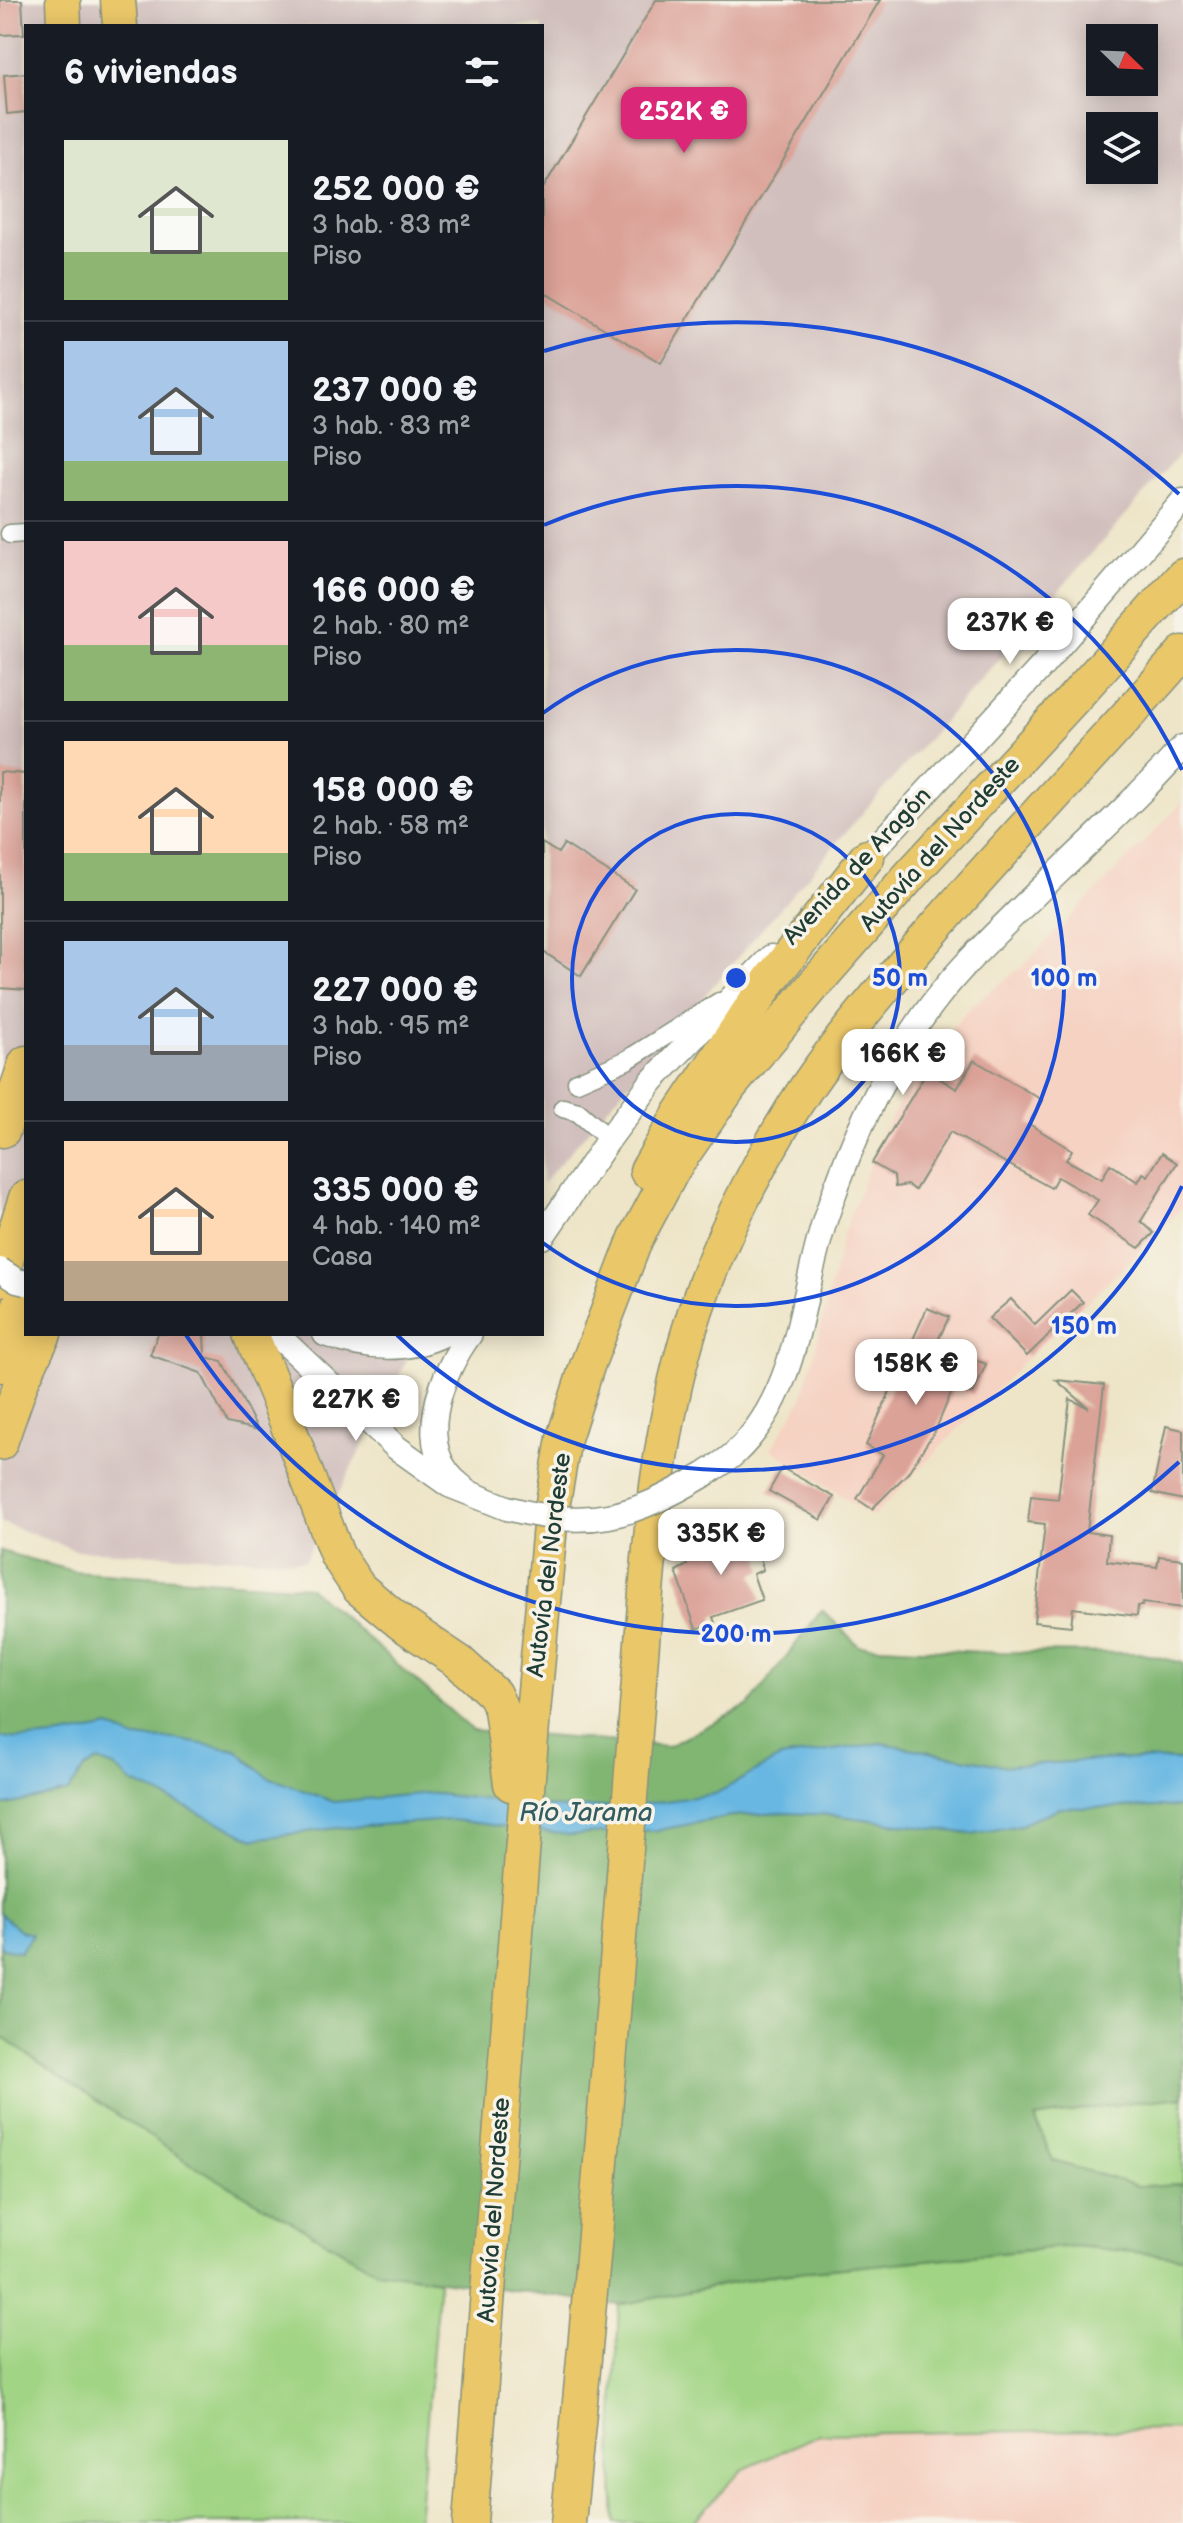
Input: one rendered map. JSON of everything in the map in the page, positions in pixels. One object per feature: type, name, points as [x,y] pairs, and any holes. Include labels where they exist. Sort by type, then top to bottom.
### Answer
[{"type":"highway","points":[[63,0],[64,24]]},
{"type":"highway","points":[[95,0],[97,24]]},
{"type":"highway","points":[[118,0],[120,24]]},
{"type":"highway","name":"Autovía del Nordeste","points":[[470,2523],[520,1876],[508,1747],[517,1711],[564,1438],[587,1366],[636,1238],[674,1167],[730,1086],[904,882],[1183,576]]},
{"type":"highway","points":[[568,2523],[606,2105],[647,1568],[664,1446],[690,1329],[710,1273],[765,1158],[796,1104],[854,1023],[952,907],[1110,737],[1183,653]]},
{"type":"highway","points":[[587,1366],[599,1277],[651,1164],[680,1114],[770,980],[867,857]]},
{"type":"highway","points":[[11,1121],[24,1070]]},
{"type":"highway","points":[[0,1279],[24,1204]]},
{"type":"highway","points":[[0,1365],[24,1291]]},
{"type":"highway","points":[[0,1443],[22,1380],[43,1336]]},
{"type":"highway","points":[[252,1336],[337,1555],[359,1588],[401,1623],[459,1662],[517,1711]]},
{"type":"highway","points":[[581,2392],[590,2472],[591,2523]]},
{"type":"street","name":"Avenida de Aragón","points":[[544,1234],[652,1081],[867,857],[1043,665],[1183,501]]},
{"type":"street","points":[[278,1336],[397,1448],[433,1475],[507,1508],[560,1518],[627,1514],[666,1497],[704,1475],[733,1455],[763,1420],[779,1392],[796,1340],[826,1216],[855,1142],[889,1071],[918,1026],[963,968],[1183,747]]},
{"type":"street","points":[[577,1082],[627,1060],[742,988]]},
{"type":"street","points":[[563,1108],[578,1112],[609,1139]]},
{"type":"street","points":[[0,1270],[24,1284]]},
{"type":"street","points":[[333,1336],[375,1347],[394,1348],[427,1342],[440,1336]]},
{"type":"street","points":[[469,1336],[450,1364],[435,1419],[436,1443],[441,1461],[455,1481],[473,1494]]},
{"type":"shaded area","points":[[0,0],[1183,0],[1183,450],[845,833],[544,1182],[544,24],[24,24],[24,1336],[419,1336],[304,1561],[75,1550],[0,1522]]},
{"type":"shaded area","points":[[1183,802],[1183,1206],[1141,1251],[1022,1363],[873,1517],[771,1449],[801,1400],[843,1234],[880,1138],[924,1058],[975,1003],[1024,965]]},
{"type":"shaded area","points":[[1183,2429],[1183,2523],[692,2523],[742,2470],[820,2434]]},
{"type":"green space","points":[[0,1551],[73,1571],[309,1587],[472,1730],[668,1746],[749,1705],[822,1610],[859,1646],[983,1652],[1139,1653],[1183,1663],[1183,2097],[1035,2118],[1053,2161],[1138,2186],[1183,2184],[1183,2257],[1074,2246],[779,2274],[619,2305],[377,2271],[188,2162],[0,2036]]},
{"type":"green space","points":[[0,2036],[188,2162],[377,2271],[439,2280],[418,2523],[0,2523]]},
{"type":"green space","points":[[1183,2097],[1183,2184],[1138,2186],[1053,2161],[1035,2118],[1132,2102]]},
{"type":"green space","points":[[1074,2246],[1183,2257],[1183,2429],[820,2434],[742,2470],[692,2523],[615,2523],[612,2458],[619,2305],[779,2274]]},
{"type":"water","name":"Río Jarama","points":[[110,1727],[133,1738],[174,1739],[236,1750],[268,1777],[334,1802],[427,1793],[571,1809],[645,1804],[715,1794],[780,1758],[881,1743],[1007,1766],[1115,1759],[1183,1760],[1183,1807],[1059,1808],[1021,1825],[971,1834],[835,1815],[782,1813],[731,1816],[660,1830],[569,1835],[452,1820],[337,1828],[254,1839],[132,1782],[114,1767],[98,1761],[84,1769],[68,1792],[2,1806],[0,1809],[0,1737],[42,1738]]},
{"type":"water","points":[[0,1914],[21,1931],[32,1934],[20,1952],[0,1947]]},
{"type":"building","points":[[0,0],[22,0],[24,34],[0,35]]},
{"type":"building","points":[[656,0],[880,0],[661,363],[544,292],[544,187]]},
{"type":"building","points":[[24,73],[24,112],[7,114],[4,75]]},
{"type":"building","points":[[0,772],[24,774],[24,990],[0,988]]},
{"type":"building","points":[[544,844],[558,853],[564,844],[635,889],[581,976],[544,952]]},
{"type":"building","points":[[974,1060],[1042,1100],[1029,1124],[1072,1150],[1066,1160],[1102,1179],[1110,1164],[1138,1182],[1143,1173],[1148,1176],[1162,1153],[1177,1163],[1141,1221],[1154,1233],[1139,1248],[1088,1215],[1098,1200],[1057,1177],[1051,1188],[950,1132],[915,1190],[907,1185],[895,1187],[894,1176],[872,1163],[927,1071],[957,1089]]},
{"type":"building","points":[[1071,1290],[1083,1302],[1027,1356],[989,1318],[1011,1299],[1035,1325]]},
{"type":"building","points":[[927,1308],[949,1317],[920,1379],[953,1350],[986,1364],[973,1394],[954,1386],[936,1429],[907,1474],[872,1509],[857,1499],[883,1455],[866,1445]]},
{"type":"building","points":[[157,1336],[204,1336],[205,1357],[222,1361],[258,1430],[227,1423],[201,1373],[150,1355]]},
{"type":"building","points":[[1056,1380],[1104,1385],[1087,1532],[1109,1535],[1107,1561],[1157,1567],[1159,1556],[1183,1559],[1183,1608],[1143,1603],[1138,1606],[1137,1616],[1073,1608],[1071,1626],[1034,1622],[1045,1524],[1028,1522],[1031,1496],[1058,1499],[1070,1399],[1089,1408]]},
{"type":"building","points":[[1166,1426],[1183,1430],[1183,1500],[1152,1493]]},
{"type":"building","points":[[782,1468],[834,1497],[821,1520],[769,1491]]},
{"type":"building","points":[[753,1528],[763,1570],[753,1574],[762,1600],[713,1617],[715,1623],[696,1629],[676,1571],[687,1565],[684,1558],[693,1555],[691,1551]]}]
